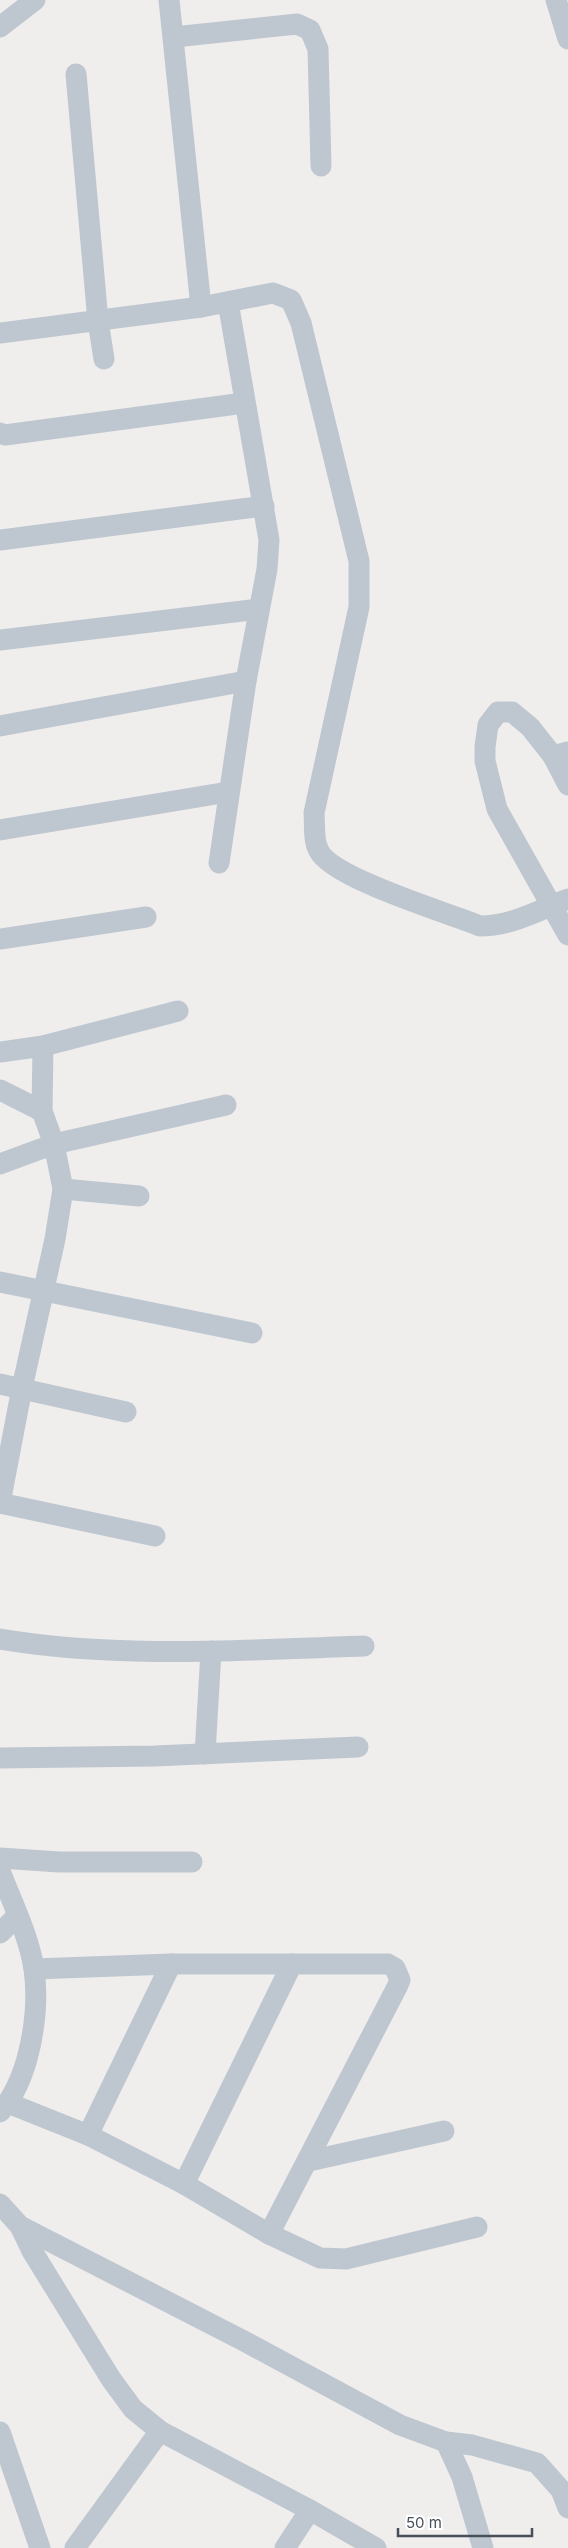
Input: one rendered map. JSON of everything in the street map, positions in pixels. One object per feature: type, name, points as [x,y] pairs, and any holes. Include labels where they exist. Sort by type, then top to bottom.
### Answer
[{"type":"street","points":[[0,27],[34,0]]},
{"type":"street","points":[[169,0],[201,307]]},
{"type":"street","points":[[556,0],[568,39]]},
{"type":"street","points":[[174,37],[296,24],[310,30],[318,49],[321,166]]},
{"type":"street","points":[[76,74],[98,321],[104,359]]},
{"type":"street","points":[[0,333],[201,307],[273,293],[291,300],[301,323],[359,561],[359,607],[314,813],[319,851],[330,864],[363,883],[480,926],[496,926],[514,921],[560,902]]},
{"type":"street","points":[[219,863],[228,792],[246,681],[267,570],[269,540],[228,302]]},
{"type":"street","points":[[0,434],[5,435],[244,403]]},
{"type":"street","points":[[0,540],[264,506]]},
{"type":"street","points":[[0,640],[259,609]]},
{"type":"street","points":[[0,726],[246,681]]},
{"type":"street","points":[[568,784],[560,754],[530,727],[512,712],[498,712],[492,718],[486,733],[485,761],[497,810],[560,902],[568,935]]},
{"type":"street","points":[[0,830],[228,792]]},
{"type":"street","points":[[0,939],[146,917]]},
{"type":"street","points":[[0,1052],[43,1046],[178,1011]]},
{"type":"street","points":[[43,1046],[42,1112],[54,1144],[63,1189],[55,1239],[22,1388],[0,1503],[155,1536]]},
{"type":"street","points":[[0,1090],[42,1112]]},
{"type":"street","points":[[0,1164],[54,1144],[226,1105]]},
{"type":"street","points":[[63,1189],[139,1196]]},
{"type":"street","points":[[0,1282],[252,1332]]},
{"type":"street","points":[[0,1384],[126,1412]]},
{"type":"street","points":[[0,1639],[24,1643],[109,1649],[211,1651],[364,1646]]},
{"type":"street","points":[[205,1754],[211,1651]]},
{"type":"street","points":[[0,1758],[205,1754],[358,1747]]},
{"type":"street","points":[[0,1858],[58,1862],[192,1862]]},
{"type":"street","points":[[0,1871],[34,1969],[35,2003],[32,2038],[23,2072],[4,2108],[88,2135],[184,2184],[269,2234],[320,2258],[346,2259],[477,2227]]},
{"type":"street","points":[[0,1933],[17,1916]]},
{"type":"street","points":[[34,1969],[171,1964],[388,1964],[394,1968],[400,1980],[309,2161],[269,2234]]},
{"type":"street","points":[[88,2135],[171,1964]]},
{"type":"street","points":[[184,2184],[292,1964]]},
{"type":"street","points":[[309,2161],[444,2131]]},
{"type":"street","points":[[0,2204],[20,2226],[32,2251],[111,2379],[133,2410],[160,2431],[310,2510],[376,2548]]},
{"type":"street","points":[[20,2226],[244,2341],[400,2425],[446,2442],[472,2445],[537,2462],[561,2490],[568,2508]]},
{"type":"street","points":[[75,2548],[160,2431]]},
{"type":"street","points":[[0,2432],[40,2548]]},
{"type":"street","points":[[446,2442],[462,2477],[483,2548]]},
{"type":"street","points":[[285,2548],[310,2510]]}]
